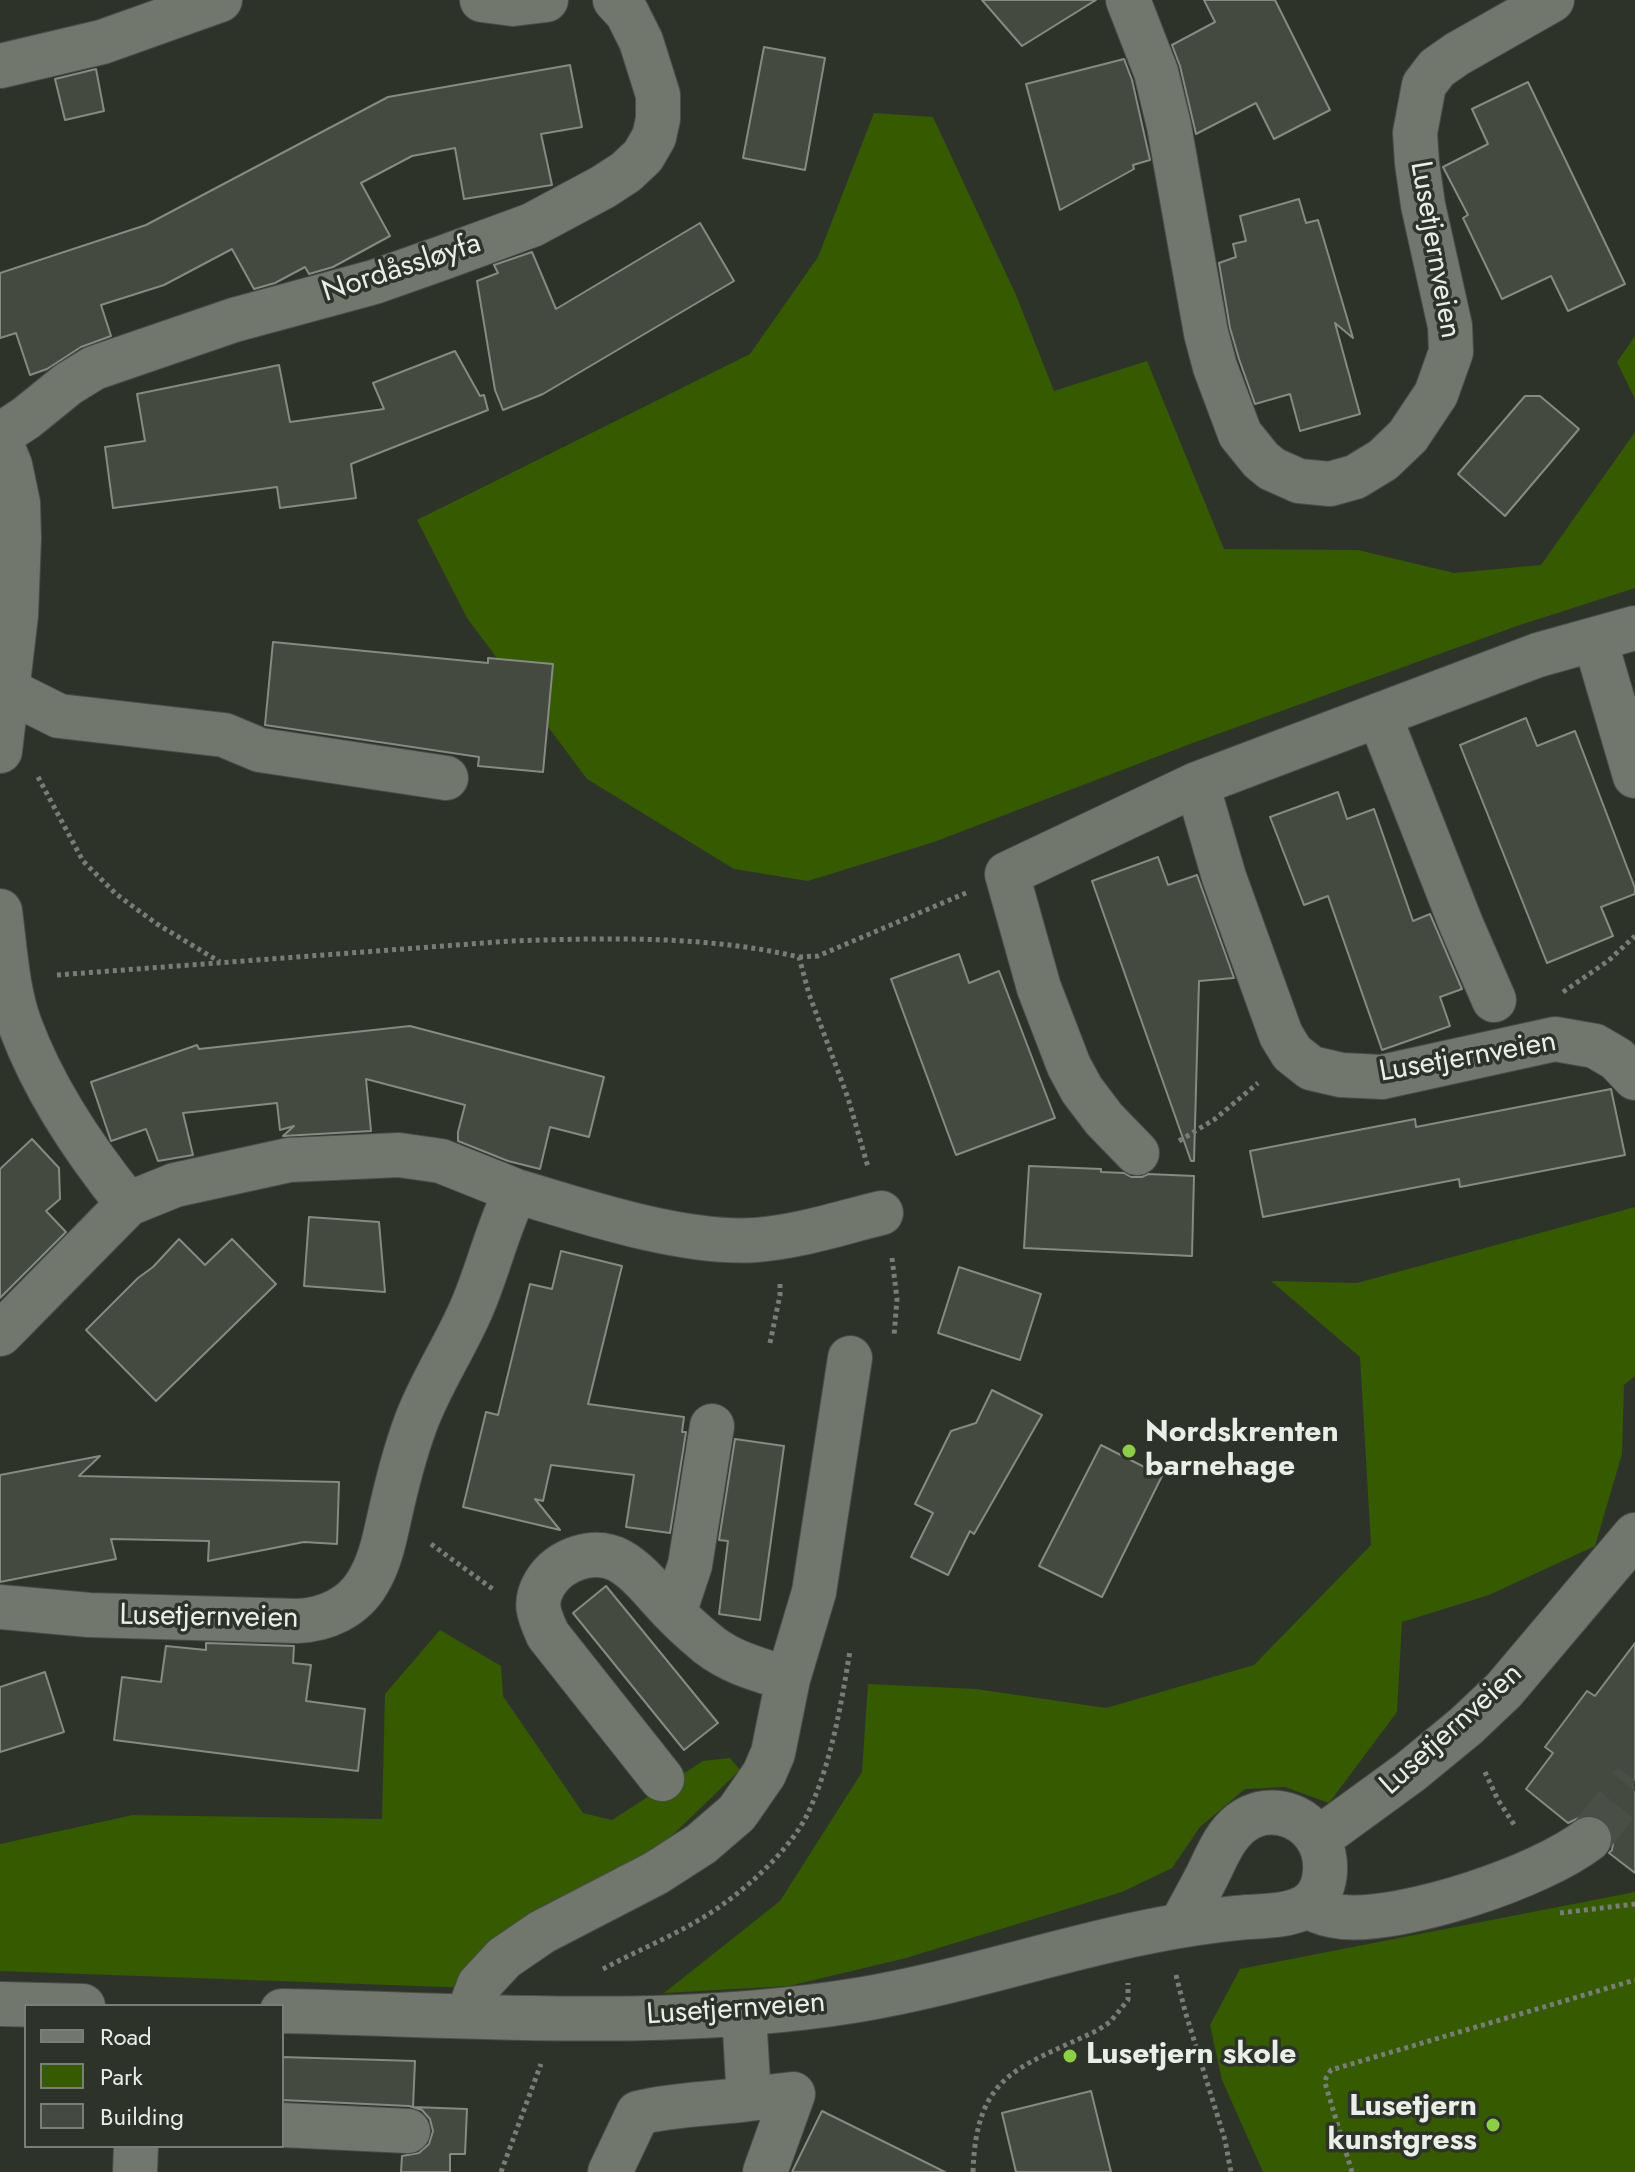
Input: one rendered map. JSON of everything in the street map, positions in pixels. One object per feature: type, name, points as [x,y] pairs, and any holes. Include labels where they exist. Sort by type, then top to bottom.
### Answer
[{"type":"street","points":[[0,66],[102,42],[220,0]]},
{"type":"street","points":[[482,0],[513,4],[546,0]]},
{"type":"street","name":"Nordåssløyfa","points":[[0,435],[94,368],[234,320],[374,282],[532,225],[626,172],[643,156],[654,137],[658,95],[641,41],[627,13],[615,0]]},
{"type":"street","name":"Lusetjernveien","points":[[1128,0],[1156,72],[1169,126],[1206,333],[1240,434],[1272,469],[1299,481],[1330,484],[1355,477],[1383,460],[1408,436],[1436,394],[1451,352],[1450,326],[1423,205],[1417,163],[1415,133],[1424,85],[1437,68],[1457,54],[1552,0]]},
{"type":"street","points":[[0,441],[10,465],[18,515],[16,615],[0,751]]},
{"type":"street","points":[[1137,1153],[1089,1100],[1069,1066],[1039,988],[1007,874],[1197,784],[1538,655],[1615,634],[1635,776]]},
{"type":"street","points":[[5,699],[59,716],[224,735],[260,750],[446,778]]},
{"type":"street","name":"Lusetjernveien","points":[[1379,715],[1494,1000]]},
{"type":"street","points":[[1197,784],[1224,877],[1269,1007],[1292,1053]]},
{"type":"street","points":[[0,911],[5,983],[20,1025],[46,1081],[85,1147],[128,1204]]},
{"type":"street","name":"Lusetjernveien","points":[[1292,1053],[1311,1068],[1341,1075],[1382,1077],[1555,1039],[1595,1046],[1617,1059],[1635,1078]]},
{"type":"street","points":[[0,1334],[128,1204],[175,1185],[289,1160],[399,1155],[441,1161],[516,1191],[607,1217],[668,1232],[728,1239],[753,1241],[792,1236],[881,1213]]},
{"type":"street","name":"Lusetjernveien","points":[[0,1607],[89,1615],[313,1621],[335,1613],[367,1585],[384,1545],[415,1423],[470,1313],[504,1216],[516,1191]]},
{"type":"street","points":[[468,2015],[479,1985],[504,1958],[518,1947],[656,1873],[701,1844],[737,1813],[764,1774],[773,1753],[788,1679],[814,1592],[850,1358]]},
{"type":"street","points":[[674,1613],[690,1565],[712,1426]]},
{"type":"street","name":"Lusetjernveien","points":[[1318,1839],[1466,1726],[1504,1690],[1635,1535]]},
{"type":"street","points":[[662,1779],[548,1635],[538,1614],[539,1594],[550,1575],[571,1559],[591,1555],[618,1560],[642,1578],[674,1613],[725,1657],[788,1679]]},
{"type":"street","points":[[1181,1925],[1227,1836],[1242,1821],[1259,1812],[1275,1811],[1299,1821],[1318,1839],[1325,1875],[1317,1898],[1307,1906],[1320,1913],[1345,1917],[1420,1908],[1457,1898],[1543,1866],[1574,1851],[1589,1839]]},
{"type":"street","name":"Lusetjernveien","points":[[284,2011],[621,2018],[744,2014],[902,1991],[1181,1925],[1280,1914],[1307,1906]]},
{"type":"street","points":[[0,2004],[24,2005]]},
{"type":"street","points":[[744,2014],[749,2099]]},
{"type":"street","points":[[610,2172],[638,2113],[664,2107],[793,2094],[765,2172]]},
{"type":"street","points":[[284,2125],[408,2131]]},
{"type":"street","points":[[135,2172],[136,2148]]},
{"type":"path","points":[[5,699],[32,766],[83,861],[116,894],[157,924],[222,963]]},
{"type":"path","points":[[5,983],[43,976],[510,941],[629,939],[722,944],[799,957],[818,956],[1007,874]]},
{"type":"path","points":[[1557,995],[1608,961],[1635,936]]},
{"type":"path","points":[[799,957],[809,994],[848,1098],[881,1213],[893,1262],[897,1299],[894,1341]]},
{"type":"path","points":[[1137,1153],[1165,1148],[1215,1119],[1292,1053]]},
{"type":"path","points":[[770,1343],[780,1295],[772,1238]]},
{"type":"path","points":[[389,1519],[416,1533],[501,1595],[538,1614]]},
{"type":"path","points":[[592,1975],[721,1906],[764,1871],[796,1832],[808,1812],[835,1736],[850,1649]]},
{"type":"path","points":[[1466,1726],[1498,1800],[1543,1866]]},
{"type":"path","points":[[973,2172],[979,2121],[997,2085],[1016,2070],[1110,2022],[1128,2000],[1128,1981],[1120,1939]]},
{"type":"path","points":[[1176,1972],[1189,2026],[1225,2140],[1231,2172]]},
{"type":"path","points":[[1352,2172],[1325,2083],[1331,2070],[1635,1980]]},
{"type":"path","points":[[501,2172],[534,2089],[545,2052]]},
{"type":"green space","points":[[874,113],[933,117],[1016,295],[1054,391],[1147,361],[1224,549],[1358,550],[1454,573],[1541,565],[1635,432],[1635,588],[1517,626],[1190,744],[934,842],[808,881],[734,869],[587,779],[467,618],[417,520],[750,354],[818,257]]},
{"type":"green space","points":[[1635,336],[1635,399],[1617,362]]},
{"type":"green space","points":[[1635,1207],[1635,1376],[1624,1385],[1622,1454],[1595,1546],[1489,1595],[1402,1622],[1397,1712],[1329,1803],[1285,1787],[1245,1789],[1200,1827],[1172,1868],[1122,1892],[906,1958],[789,1986],[664,1993],[780,1901],[862,1772],[868,1684],[976,1689],[1106,1708],[1254,1665],[1371,1545],[1360,1357],[1271,1281],[1357,1283]]},
{"type":"green space","points":[[440,1630],[501,1666],[503,1696],[583,1813],[612,1820],[703,1761],[730,1758],[740,1770],[653,1854],[473,1988],[0,1971],[0,1844],[133,1815],[382,1819],[385,1694]]},
{"type":"green space","points":[[1635,1892],[1635,2172],[1263,2172],[1222,2080],[1210,2025],[1240,1969]]},
{"type":"building","points":[[982,0],[1096,0],[1022,46]]},
{"type":"building","points":[[1204,0],[1275,0],[1330,110],[1274,139],[1256,103],[1196,134],[1172,45],[1215,22]]},
{"type":"building","points":[[764,47],[825,58],[805,170],[743,158]]},
{"type":"building","points":[[1124,59],[1132,80],[1150,160],[1133,165],[1134,169],[1060,210],[1026,84]]},
{"type":"building","points":[[570,65],[582,127],[541,134],[552,185],[464,199],[455,148],[412,156],[361,183],[390,236],[333,267],[309,274],[305,267],[275,283],[254,289],[232,249],[164,285],[101,305],[111,336],[81,347],[47,369],[30,375],[16,333],[0,338],[0,273],[146,225],[388,97]]},
{"type":"building","points":[[96,69],[104,111],[65,120],[55,79]]},
{"type":"building","points":[[1528,82],[1625,284],[1568,311],[1551,276],[1502,299],[1463,218],[1468,215],[1443,167],[1488,144],[1472,109]]},
{"type":"building","points":[[1299,199],[1306,223],[1318,220],[1353,338],[1335,323],[1360,414],[1300,431],[1290,394],[1255,404],[1230,328],[1219,263],[1236,257],[1233,244],[1246,241],[1240,216]]},
{"type":"building","points":[[700,223],[734,281],[543,394],[503,410],[495,390],[477,281],[498,273],[494,265],[532,252],[556,309]]},
{"type":"building","points":[[455,351],[480,396],[484,395],[488,410],[351,464],[356,498],[280,508],[277,487],[113,508],[105,447],[145,441],[137,394],[279,365],[290,422],[384,409],[373,383]]},
{"type":"building","points":[[1525,396],[1540,396],[1579,429],[1505,516],[1458,474]]},
{"type":"building","points":[[273,642],[488,663],[488,658],[553,664],[543,772],[478,766],[479,757],[265,725]]},
{"type":"building","points":[[1526,718],[1537,746],[1575,731],[1635,888],[1635,894],[1601,907],[1613,936],[1547,963],[1460,745]]},
{"type":"building","points":[[1338,792],[1347,819],[1374,809],[1413,921],[1430,914],[1462,989],[1440,997],[1450,1026],[1382,1050],[1328,896],[1304,905],[1270,817]]},
{"type":"building","points":[[1158,857],[1168,885],[1197,875],[1234,978],[1199,981],[1194,1161],[1191,1161],[1092,881]]},
{"type":"building","points":[[959,954],[969,983],[999,971],[1055,1118],[956,1155],[891,979]]},
{"type":"building","points":[[410,1026],[604,1077],[589,1137],[550,1127],[540,1169],[508,1161],[458,1141],[465,1105],[366,1079],[371,1131],[283,1136],[294,1126],[280,1130],[277,1103],[183,1113],[193,1155],[158,1161],[146,1129],[111,1141],[91,1082],[197,1045],[199,1049]]},
{"type":"building","points":[[1611,1089],[1625,1155],[1460,1187],[1459,1179],[1263,1217],[1250,1151],[1415,1119],[1416,1127]]},
{"type":"building","points":[[32,1139],[59,1168],[60,1199],[46,1211],[66,1232],[0,1298],[0,1169]]},
{"type":"building","points":[[1029,1166],[1101,1169],[1101,1172],[1124,1173],[1131,1177],[1148,1174],[1194,1176],[1192,1256],[1024,1248]]},
{"type":"building","points":[[309,1217],[379,1222],[385,1292],[304,1286]]},
{"type":"building","points":[[179,1239],[205,1265],[232,1239],[276,1284],[156,1401],[86,1330]]},
{"type":"building","points":[[561,1251],[622,1266],[588,1404],[684,1417],[682,1432],[686,1432],[670,1533],[626,1527],[634,1475],[551,1465],[543,1501],[535,1499],[560,1530],[463,1507],[486,1412],[498,1415],[530,1284],[552,1289]]},
{"type":"building","points":[[959,1267],[1041,1294],[1020,1360],[938,1333]]},
{"type":"building","points":[[992,1390],[1042,1415],[974,1534],[970,1531],[948,1575],[911,1557],[933,1513],[915,1504],[951,1431],[976,1423]]},
{"type":"building","points":[[735,1439],[784,1446],[760,1620],[719,1614],[728,1541],[719,1540]]},
{"type":"building","points":[[1101,1445],[1162,1476],[1102,1597],[1039,1566]]},
{"type":"building","points":[[100,1456],[79,1476],[339,1482],[337,1544],[304,1542],[208,1561],[209,1541],[111,1539],[116,1559],[0,1582],[0,1475]]},
{"type":"building","points":[[606,1586],[718,1723],[684,1750],[573,1613]]},
{"type":"building","points":[[206,1643],[294,1646],[293,1663],[311,1665],[306,1701],[365,1709],[358,1771],[114,1740],[122,1677],[161,1682],[166,1646],[206,1650]]},
{"type":"building","points":[[1635,1643],[1635,1873],[1609,1853],[1614,1837],[1610,1826],[1601,1817],[1587,1814],[1568,1823],[1526,1789],[1553,1753],[1545,1747],[1587,1691],[1595,1696]]},
{"type":"building","points":[[45,1672],[64,1732],[0,1752],[0,1687]]},
{"type":"building","points":[[284,2057],[415,2061],[413,2107],[467,2109],[465,2154],[450,2154],[450,2172],[401,2172],[402,2156],[419,2153],[429,2144],[433,2131],[430,2119],[422,2110],[409,2106],[284,2100]]},
{"type":"building","points":[[1091,2091],[1111,2172],[1016,2172],[1002,2113]]},
{"type":"building","points":[[822,2111],[945,2172],[792,2172]]},
{"type":"tunnel","points":[[1589,1839],[1635,1781]]},
{"type":"place","name":"Nordskrenten barnehage","points":[[1129,1451]]},
{"type":"place","name":"Lusetjern skole","points":[[1070,2056]]},
{"type":"place","name":"Lusetjern kunstgress","points":[[1493,2125]]}]
